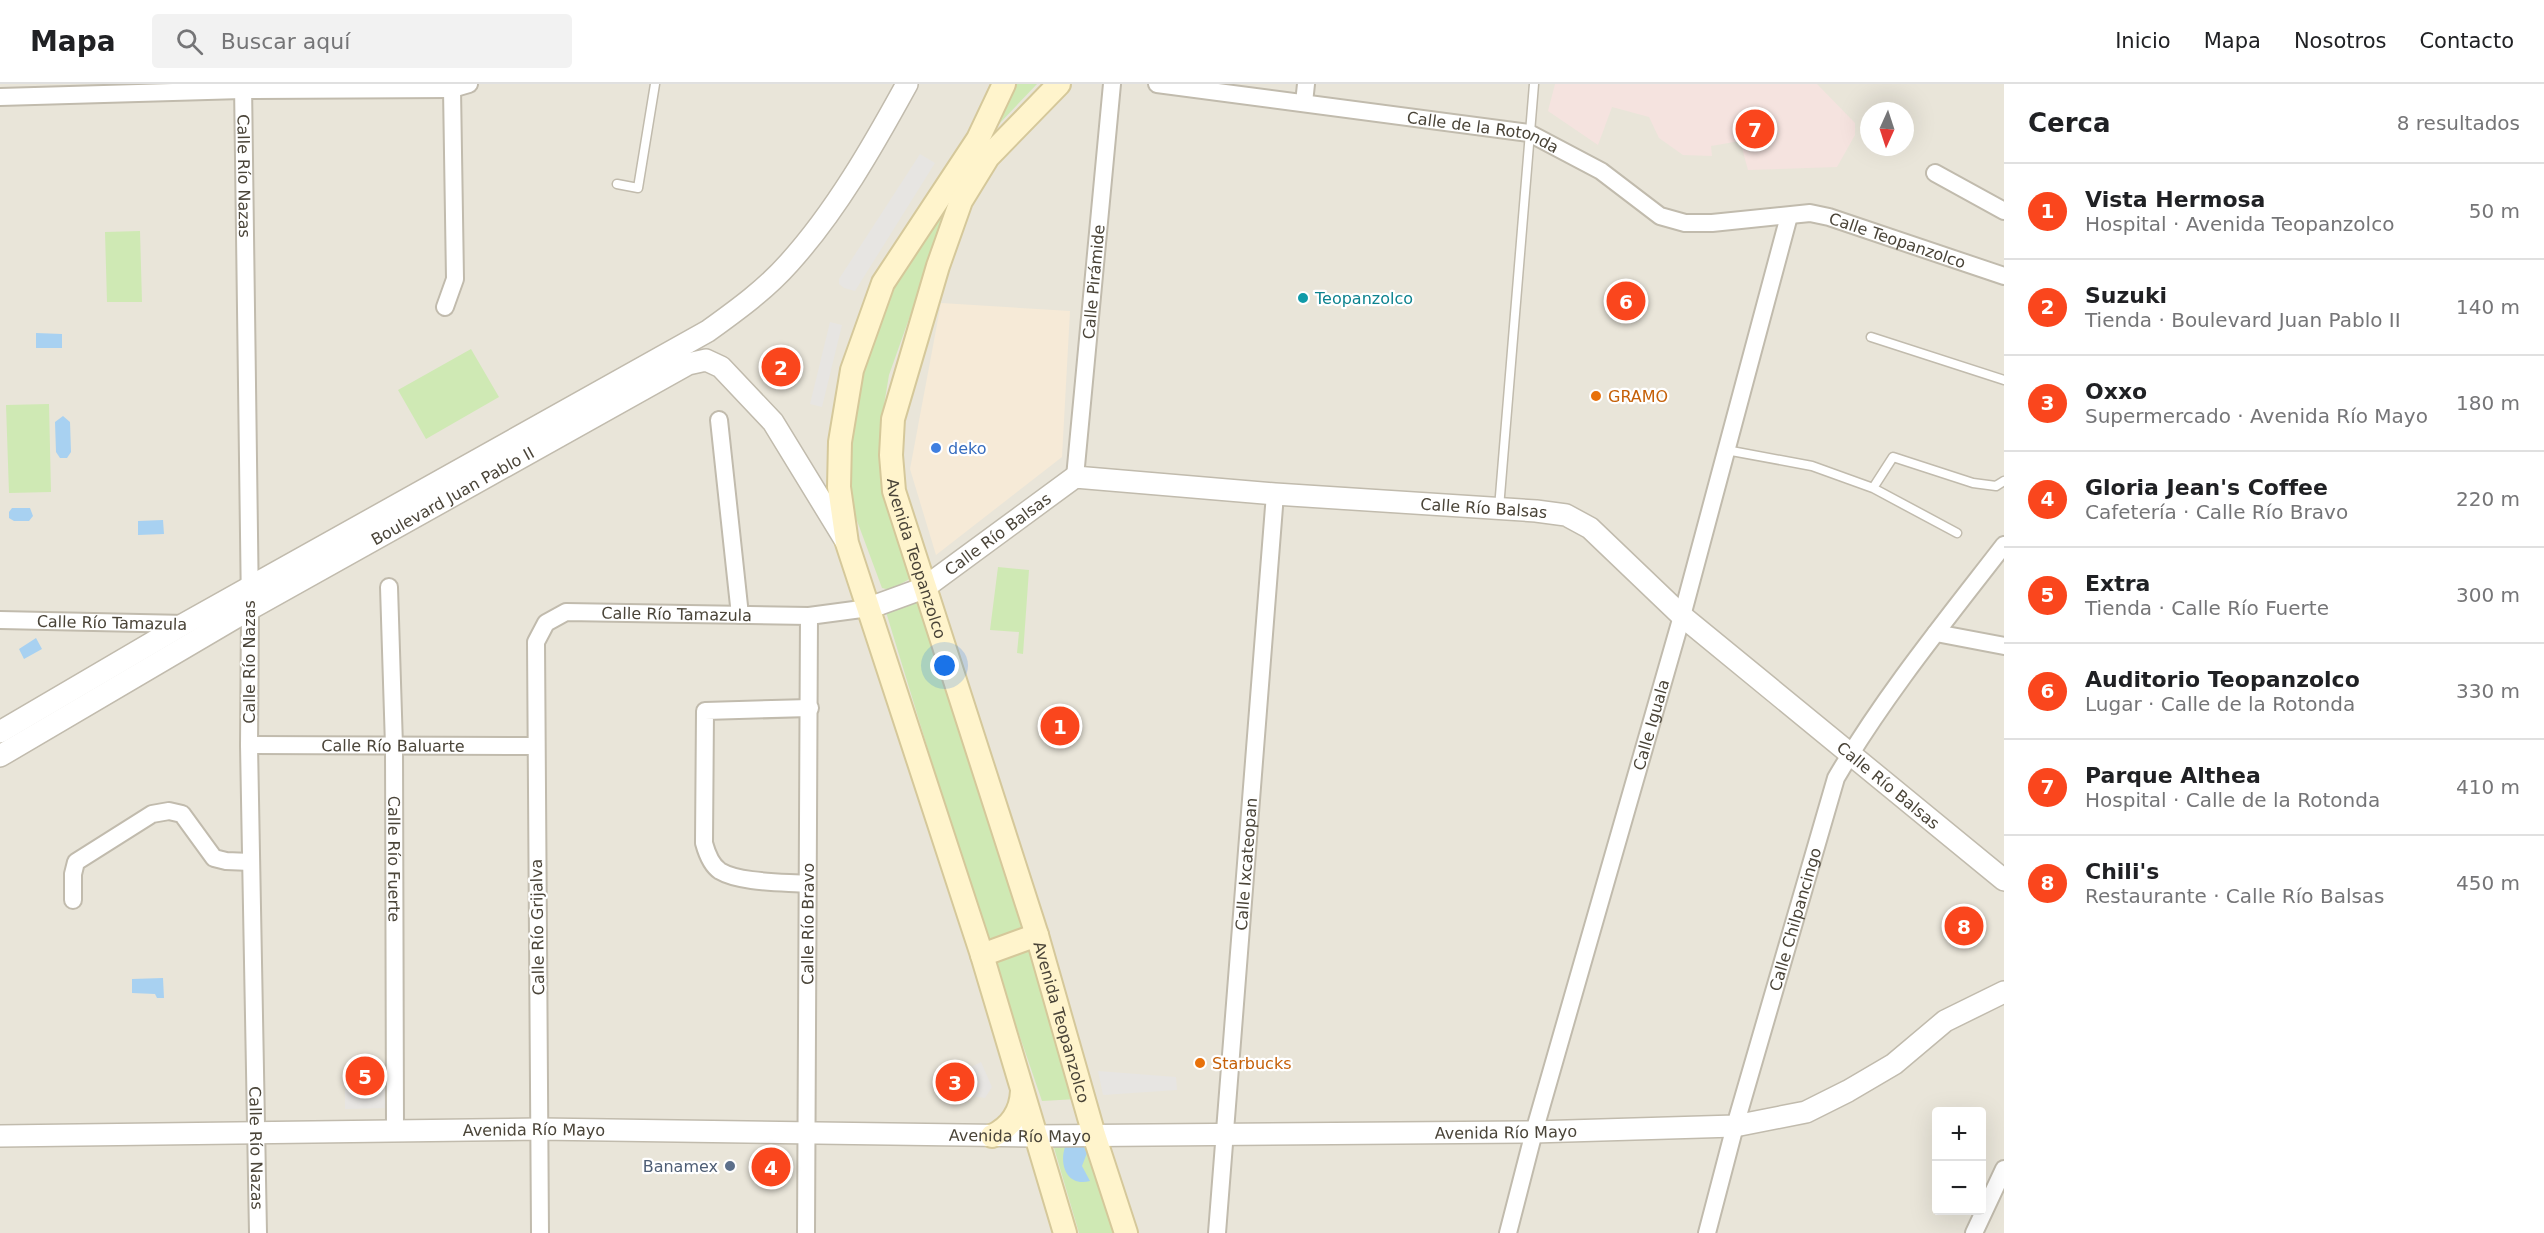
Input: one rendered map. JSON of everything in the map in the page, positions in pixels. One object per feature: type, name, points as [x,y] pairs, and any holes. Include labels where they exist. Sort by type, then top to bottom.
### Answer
[{"type":"main road","points":[[1004,84],[978,140],[883,283],[852,370],[840,442],[839,487],[847,543],[982,955],[1065,1233]]},
{"type":"main road","name":"Avenida Teopanzolco","points":[[1059,84],[988,157],[961,201],[938,266],[893,419],[891,455],[894,491],[1036,935],[1094,1135],[1126,1233]]},
{"type":"main road","points":[[982,955],[1036,935]]},
{"type":"main road","points":[[992,1136],[1001,1132],[1015,1118],[1022,1089]]},
{"type":"street","points":[[0,97],[242,87],[452,89],[469,84]]},
{"type":"street","name":"Boulevard Juan Pablo II","points":[[0,756],[224,624],[250,599],[708,332],[751,300],[789,263],[825,216],[878,137],[907,84]]},
{"type":"street","name":"Calle Pirámide","points":[[1076,477],[1112,84]]},
{"type":"street","name":"Calle de la Rotonda","points":[[1157,84],[1529,133],[1601,171],[1660,216],[1685,223],[1789,216]]},
{"type":"street","points":[[1304,103],[1306,84]]},
{"type":"street","name":"Calle Río Nazas","points":[[242,87],[250,599],[249,745],[258,1233]]},
{"type":"street","points":[[445,308],[455,279],[452,89]]},
{"type":"street","points":[[1935,173],[2004,211]]},
{"type":"street","name":"Calle Teopanzolco","points":[[1789,216],[1809,213],[1829,217],[2004,276]]},
{"type":"street","name":"Calle Iguala","points":[[1508,1233],[1534,1132],[1682,616],[1789,216]]},
{"type":"street","name":"Boulevard Juan Pablo II","points":[[0,732],[184,624],[250,599],[688,364],[706,360],[722,368],[773,422],[847,543]]},
{"type":"street","points":[[719,420],[740,615]]},
{"type":"street","name":"Calle Río Balsas","points":[[869,608],[924,588],[1076,477],[1566,515],[1590,528],[1682,616],[1851,752],[2004,880]]},
{"type":"street","name":"Calle Ixcateopan","points":[[1217,1233],[1275,494]]},
{"type":"street","name":"Calle Chilpancingo","points":[[1707,1233],[1735,1126],[1836,778],[1851,752],[1936,633],[2004,545]]},
{"type":"street","name":"Calle Río Fuerte","points":[[389,587],[394,746],[395,1131]]},
{"type":"street","name":"Calle Río Tamazula","points":[[546,623],[566,612],[809,616],[869,608]]},
{"type":"street","name":"Calle Río Bravo","points":[[806,1233],[809,616]]},
{"type":"street","name":"Calle Río Tamazula","points":[[0,620],[224,624]]},
{"type":"street","name":"Calle Río Grijalva","points":[[540,1233],[536,642],[546,623]]},
{"type":"street","points":[[1936,633],[2004,646]]},
{"type":"street","points":[[807,884],[733,876],[718,870],[708,857],[704,843],[705,711],[810,708]]},
{"type":"street","name":"Calle Río Baluarte","points":[[249,745],[536,746]]},
{"type":"street","points":[[74,900],[73,874],[76,862],[152,814],[170,811],[182,814],[214,858],[251,862]]},
{"type":"street","name":"Avenida Río Mayo","points":[[0,1136],[539,1129],[1036,1136],[1534,1132],[1735,1126],[1806,1112],[1894,1064],[1945,1021],[2004,992]]},
{"type":"street","points":[[1974,1233],[1999,1190],[2004,1168]]},
{"type":"lane","points":[[617,184],[638,188],[655,84]]},
{"type":"lane","points":[[1498,508],[1534,84]]},
{"type":"lane","points":[[1871,337],[2004,380]]},
{"type":"lane","points":[[1726,450],[1812,466],[1873,488],[1957,533]]},
{"type":"lane","points":[[1873,488],[1893,457],[1973,483],[1996,486],[2004,481]]},
{"type":"shaded area","points":[[0,84],[2004,84],[2004,1233],[0,1233]]},
{"type":"shaded area","points":[[1555,84],[1817,84],[1855,123],[1855,135],[1837,167],[1748,170],[1740,141],[1711,146],[1712,156],[1683,155],[1659,138],[1649,117],[1612,107],[1598,145],[1548,111]]},
{"type":"shaded area","points":[[920,154],[935,163],[855,291],[844,288],[839,284],[839,279]]},
{"type":"shaded area","points":[[941,303],[1070,311],[1062,457],[936,555],[910,469]]},
{"type":"shaded area","points":[[830,322],[842,325],[822,407],[810,404]]},
{"type":"shaded area","points":[[981,1062],[992,1087],[985,1098],[971,1096],[973,1087],[967,1069]]},
{"type":"shaded area","points":[[1098,1071],[1176,1077],[1177,1090],[1103,1095]]},
{"type":"shaded area","points":[[386,1089],[387,1108],[345,1109],[345,1090]]},
{"type":"green space","points":[[1013,84],[1037,84],[999,124],[995,121]]},
{"type":"green space","points":[[959,178],[889,375],[882,439],[913,577],[890,590],[882,588],[856,518],[848,468],[858,385],[890,282]]},
{"type":"green space","points":[[140,231],[142,302],[107,302],[105,232]]},
{"type":"green space","points":[[471,349],[499,397],[426,439],[398,390]]},
{"type":"green space","points":[[49,404],[51,492],[9,493],[6,405]]},
{"type":"green space","points":[[998,567],[1029,570],[1023,654],[1017,653],[1019,632],[990,630]]},
{"type":"green space","points":[[922,594],[1077,1099],[1042,1101],[981,923],[886,612]]},
{"type":"green space","points":[[1089,1140],[1119,1233],[1079,1233],[1052,1141]]},
{"type":"water","points":[[36,333],[62,334],[62,348],[36,348]]},
{"type":"water","points":[[63,416],[70,422],[71,452],[67,458],[60,458],[56,452],[55,422]]},
{"type":"water","points":[[12,508],[30,508],[33,516],[29,521],[14,521],[9,518]]},
{"type":"water","points":[[163,520],[164,534],[138,535],[138,521]]},
{"type":"water","points":[[36,638],[42,649],[24,659],[19,649]]},
{"type":"water","points":[[163,978],[164,998],[157,998],[155,994],[132,993],[132,979]]},
{"type":"water","points":[[1074,1143],[1083,1145],[1087,1153],[1082,1166],[1090,1181],[1082,1182],[1070,1178],[1064,1167],[1065,1147]]},
{"type":"place","name":"Parque Althea","points":[[1755,129]]},
{"type":"place","name":"Teopanzolco","points":[[1303,298]]},
{"type":"place","name":"Auditorio Teopanzolco","points":[[1626,301]]},
{"type":"place","name":"Suzuki","points":[[781,367]]},
{"type":"place","name":"GRAMO","points":[[1596,396]]},
{"type":"place","name":"deko","points":[[936,448]]},
{"type":"place","name":"Vista Hermosa","points":[[1060,726]]},
{"type":"place","name":"Chili's","points":[[1964,926]]},
{"type":"place","name":"Starbucks","points":[[1200,1063]]},
{"type":"place","name":"Extra","points":[[365,1076]]},
{"type":"place","name":"Oxxo","points":[[955,1082]]},
{"type":"place","name":"Banamex","points":[[730,1166]]},
{"type":"place","name":"Gloria Jean's Coffee","points":[[771,1167]]}]
